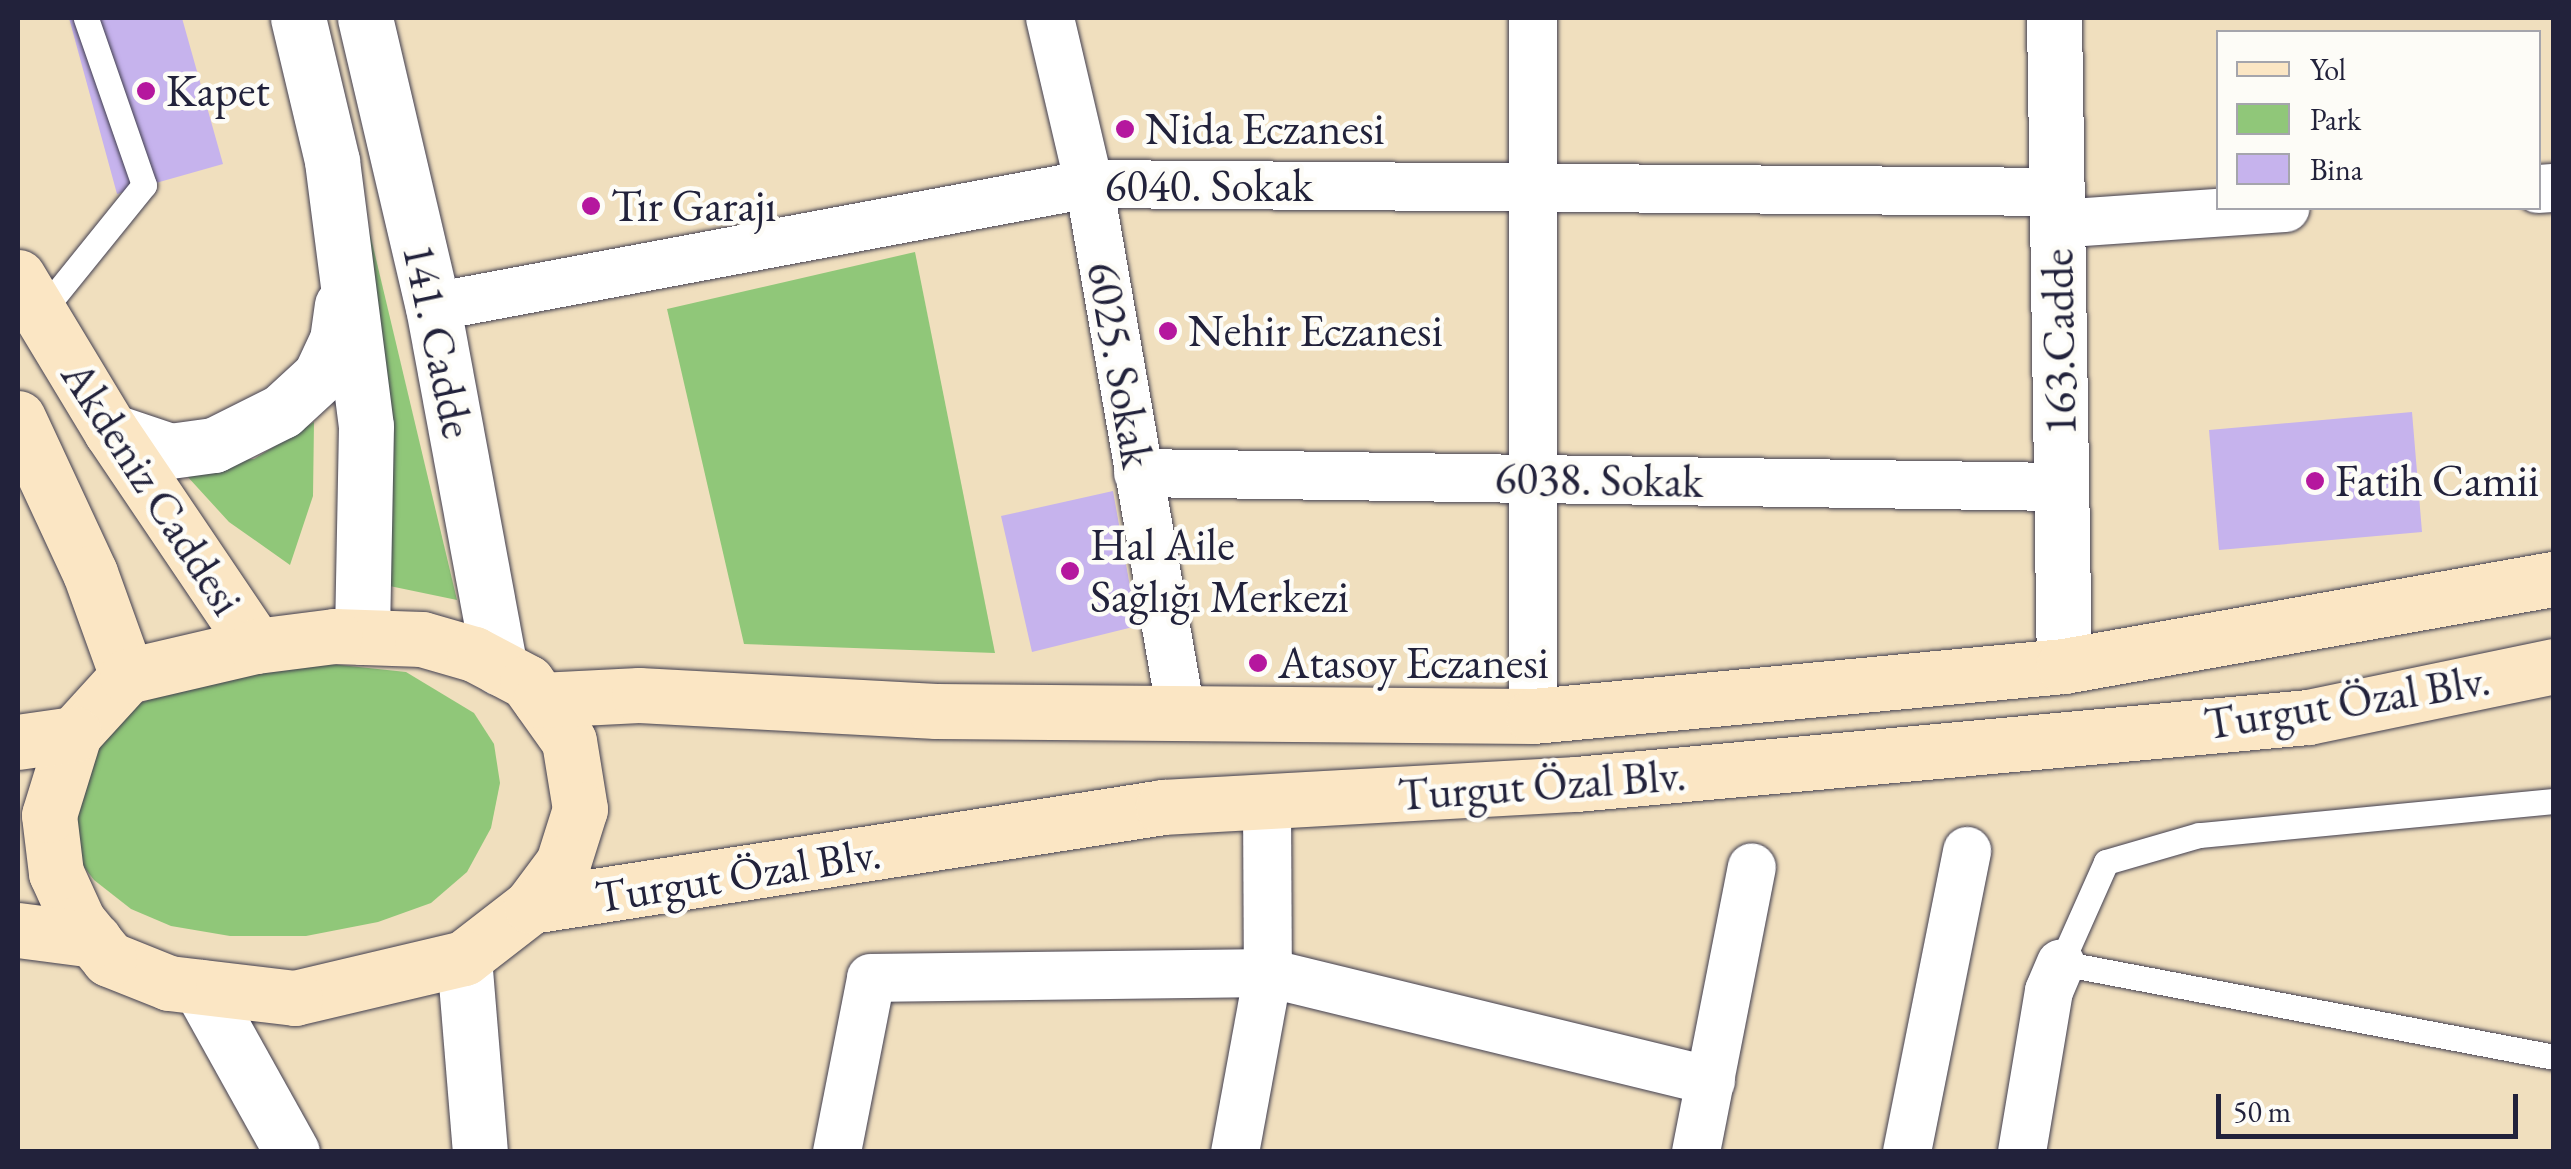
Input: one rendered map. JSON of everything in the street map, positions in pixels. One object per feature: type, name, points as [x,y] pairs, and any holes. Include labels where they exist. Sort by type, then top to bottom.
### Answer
[{"type":"main road","name":"Akdeniz Caddesi","points":[[28,296],[111,431],[256,646]]},
{"type":"main road","name":"Akdeniz Caddesi","points":[[18,418],[90,572],[127,676]]},
{"type":"main road","name":"Turgut Özal Blv.","points":[[520,684],[639,695],[936,711],[1533,716],[2064,666],[2554,579]]},
{"type":"main road","points":[[362,638],[422,639],[520,684],[569,741],[580,808],[563,863],[531,906],[464,958],[295,998],[200,987],[109,959],[56,872],[49,815],[74,734],[127,676],[256,646],[362,638]]},
{"type":"main road","name":"Turgut Özal Blv.","points":[[531,906],[1163,808],[1576,784],[2308,717],[2554,666]]},
{"type":"main road","points":[[18,742],[74,734]]},
{"type":"main road","points":[[18,930],[94,940]]},
{"type":"street","name":"141. Cadde","points":[[298,18],[332,161],[366,426],[362,638]]},
{"type":"street","name":"141. Cadde","points":[[364,18],[520,684]]},
{"type":"street","name":"6025. Sokak","points":[[1050,18],[1089,184],[1181,713]]},
{"type":"street","points":[[1533,18],[1533,716]]},
{"type":"street","name":"163.Cadde","points":[[2054,18],[2064,666]]},
{"type":"street","points":[[332,161],[392,136]]},
{"type":"street","name":"6040. Sokak","points":[[433,307],[1089,184],[1536,188],[2057,208],[2216,208]]},
{"type":"street","points":[[111,431],[170,451],[214,446],[282,412],[320,376],[337,340],[346,282]]},
{"type":"street","name":"6038. Sokak","points":[[1138,473],[2061,487]]},
{"type":"street","points":[[1235,1152],[1268,973],[1267,802]]},
{"type":"street","points":[[1907,1152],[1967,851]]},
{"type":"street","points":[[1696,1152],[1752,867]]},
{"type":"street","points":[[464,958],[480,1152]]},
{"type":"street","points":[[2022,1152],[2049,991],[2061,963]]},
{"type":"street","points":[[838,1152],[871,978],[1268,973],[1711,1080]]},
{"type":"street","points":[[200,987],[292,1152]]},
{"type":"lane","points":[[28,296],[144,185],[86,18]]},
{"type":"lane","points":[[2554,801],[2199,835],[2106,862],[2061,963],[2554,1056]]},
{"type":"green space","points":[[362,200],[457,600],[380,584]]},
{"type":"green space","points":[[915,252],[995,653],[744,644],[667,309]]},
{"type":"green space","points":[[314,422],[313,496],[290,565],[229,522],[176,464],[254,459]]},
{"type":"green space","points":[[321,663],[406,672],[474,713],[494,744],[500,783],[491,828],[467,872],[431,903],[378,922],[306,936],[230,936],[171,926],[131,909],[94,880],[74,854],[75,768],[121,710],[206,679]]},
{"type":"building","name":"Kapet","points":[[69,18],[182,18],[223,164],[117,194]]},
{"type":"building","name":"Fatih Camii","points":[[2412,412],[2422,532],[2219,550],[2209,430]]},
{"type":"building","name":"Hal Aile Sağlığı Merkezi","points":[[1113,491],[1137,626],[1032,652],[1001,516]]},
{"type":"place","name":"Kapet","points":[[146,91]]},
{"type":"place","name":"Nida Eczanesi","points":[[1125,129]]},
{"type":"place","name":"Tır Garajı","points":[[591,206]]},
{"type":"place","name":"Nehir Eczanesi","points":[[1168,331]]},
{"type":"place","name":"Fatih Camii","points":[[2315,481]]},
{"type":"place","name":"Hal Aile Sağlığı Merkezi","points":[[1070,571]]},
{"type":"place","name":"Atasoy Eczanesi","points":[[1258,663]]}]
